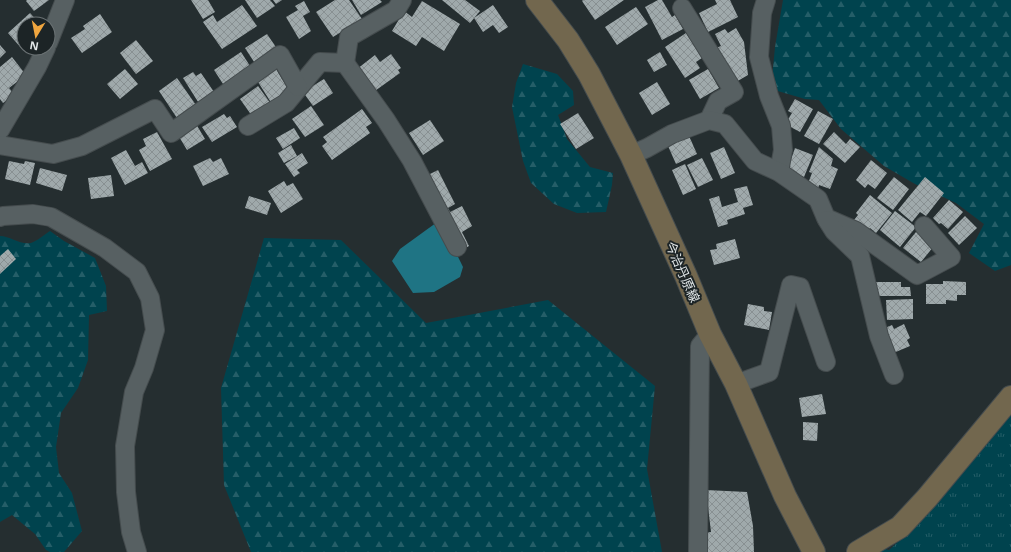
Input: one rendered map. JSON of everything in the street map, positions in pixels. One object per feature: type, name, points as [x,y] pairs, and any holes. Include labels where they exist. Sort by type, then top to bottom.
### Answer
[{"type":"main road","name":"今治丹原線","points":[[538,0],[568,40],[600,94],[631,155],[686,276],[710,334],[736,384],[785,496],[814,552]]},
{"type":"main road","points":[[858,552],[900,527],[927,498],[1011,396]]},
{"type":"street","points":[[56,23],[65,0]]},
{"type":"street","points":[[402,0],[396,10],[349,37],[345,63],[386,120],[412,160],[457,247]]},
{"type":"street","points":[[766,0],[762,13],[759,57],[769,96],[781,126],[783,150],[779,172]]},
{"type":"street","points":[[682,8],[734,92],[718,101],[709,120]]},
{"type":"street","points":[[0,145],[53,154],[82,146],[155,109],[171,133],[280,55],[298,87]]},
{"type":"street","points":[[0,130],[37,68],[42,56]]},
{"type":"street","points":[[248,126],[286,102],[320,62],[345,63]]},
{"type":"street","points":[[631,155],[672,134],[709,120],[725,124],[755,161],[779,172],[818,199],[826,218],[834,231],[860,256],[879,336],[894,376]]},
{"type":"street","points":[[0,217],[33,214],[51,217],[105,248],[137,272],[150,298],[155,330],[144,368],[134,392],[125,446],[126,492],[131,532],[137,552]]},
{"type":"street","points":[[826,218],[856,231],[917,274],[951,257],[924,226]]},
{"type":"street","points":[[736,384],[770,372],[791,285],[800,287],[826,362]]},
{"type":"street","points":[[698,552],[700,346],[710,334]]},
{"type":"green space","points":[[783,0],[1011,0],[1011,265],[995,271],[969,253],[984,224],[956,203],[915,184],[884,166],[841,129],[819,100],[805,99],[771,89],[775,47]]},
{"type":"green space","points":[[523,64],[557,74],[573,91],[574,105],[558,115],[567,139],[590,167],[613,173],[606,212],[577,213],[554,204],[531,183],[523,161],[512,107],[516,83]]},
{"type":"green space","points":[[50,231],[64,241],[95,258],[106,286],[107,311],[89,315],[88,360],[78,388],[61,413],[56,447],[59,473],[72,493],[82,531],[64,552],[50,552],[46,550],[35,534],[12,515],[0,522],[0,236],[8,237],[23,243],[31,243]]},
{"type":"green space","points":[[264,238],[341,240],[426,323],[548,300],[655,386],[647,469],[662,552],[251,552],[224,485],[221,388]]},
{"type":"green space","points":[[1011,405],[1011,552],[875,552],[876,547],[889,550],[926,516]]},
{"type":"shaded area","points":[[440,220],[463,267],[460,277],[434,292],[413,293],[392,261],[400,249]]},
{"type":"building","points":[[49,0],[34,11],[26,1]]},
{"type":"building","points":[[191,0],[208,0],[215,12],[203,19]]},
{"type":"building","points":[[245,0],[270,0],[275,6],[257,18]]},
{"type":"building","points":[[273,0],[282,0],[276,4]]},
{"type":"building","points":[[335,0],[349,0],[362,19],[333,37],[316,12]]},
{"type":"building","points":[[352,0],[380,0],[382,2],[361,15]]},
{"type":"building","points":[[442,0],[465,0],[480,11],[470,23]]},
{"type":"building","points":[[624,0],[595,20],[582,1]]},
{"type":"building","points":[[658,0],[662,0],[672,17],[675,15],[683,29],[662,40],[645,7]]},
{"type":"building","points":[[715,0],[730,0],[738,17],[708,32],[699,13],[717,4]]},
{"type":"building","points":[[304,1],[310,12],[303,16],[311,31],[299,39],[286,17],[298,10],[295,6]]},
{"type":"building","points":[[422,1],[460,24],[444,51],[422,37],[416,46],[392,31],[404,11],[412,17]]},
{"type":"building","points":[[242,5],[257,26],[222,49],[203,22],[213,15],[217,22]]},
{"type":"building","points":[[493,5],[508,27],[499,33],[493,25],[483,32],[474,18]]},
{"type":"building","points":[[636,7],[648,24],[617,45],[605,27]]},
{"type":"building","points":[[100,14],[112,32],[82,53],[71,38],[85,29],[83,26]]},
{"type":"building","points":[[16,26],[16,42],[8,33]]},
{"type":"building","points":[[736,28],[744,42],[748,75],[736,82],[716,48],[721,46],[715,34],[725,29],[728,33]]},
{"type":"building","points":[[686,33],[702,58],[696,62],[700,68],[685,78],[665,47]]},
{"type":"building","points":[[267,34],[278,50],[256,65],[245,48]]},
{"type":"building","points":[[136,40],[153,61],[136,74],[120,53]]},
{"type":"building","points":[[0,45],[6,52],[0,58]]},
{"type":"building","points":[[241,52],[252,69],[225,87],[214,70]]},
{"type":"building","points":[[660,52],[667,65],[654,72],[647,60]]},
{"type":"building","points":[[391,54],[401,68],[398,70],[400,73],[372,93],[357,69],[375,55],[380,62]]},
{"type":"building","points":[[12,57],[26,75],[9,88],[14,94],[3,103],[0,99],[0,67]]},
{"type":"building","points":[[125,69],[138,84],[120,99],[107,84]]},
{"type":"building","points":[[276,69],[288,89],[272,104],[258,82]]},
{"type":"building","points":[[708,69],[719,88],[700,99],[689,80]]},
{"type":"building","points":[[193,72],[196,76],[201,73],[214,92],[200,105],[183,78]]},
{"type":"building","points":[[177,78],[198,108],[181,124],[159,91]]},
{"type":"building","points":[[324,79],[333,93],[313,106],[303,92]]},
{"type":"building","points":[[657,82],[670,104],[652,115],[639,93]]},
{"type":"building","points":[[258,86],[271,104],[252,116],[240,99]]},
{"type":"building","points":[[795,99],[813,109],[800,132],[785,124],[792,113],[788,111]]},
{"type":"building","points":[[311,106],[324,125],[305,137],[292,119]]},
{"type":"building","points":[[362,109],[372,123],[366,127],[370,133],[332,160],[322,146],[327,142],[323,137]]},
{"type":"building","points":[[818,111],[833,119],[819,144],[804,136]]},
{"type":"building","points":[[578,113],[594,138],[576,149],[560,124]]},
{"type":"building","points":[[224,114],[227,118],[230,116],[237,127],[212,142],[202,127]]},
{"type":"building","points":[[430,120],[444,141],[423,155],[409,133]]},
{"type":"building","points":[[196,124],[205,139],[187,150],[178,135]]},
{"type":"building","points":[[294,128],[300,138],[283,149],[276,138]]},
{"type":"building","points":[[157,132],[172,159],[150,171],[139,150],[146,146],[143,139]]},
{"type":"building","points":[[834,132],[846,144],[850,139],[860,147],[845,163],[823,144]]},
{"type":"building","points":[[689,136],[697,154],[676,164],[668,146]]},
{"type":"building","points":[[291,145],[297,156],[284,163],[278,153]]},
{"type":"building","points":[[724,147],[735,173],[721,179],[710,153]]},
{"type":"building","points":[[819,147],[833,159],[831,166],[838,169],[830,189],[819,185],[818,190],[807,186],[812,173],[809,172]]},
{"type":"building","points":[[795,148],[813,155],[804,177],[787,171]]},
{"type":"building","points":[[126,150],[135,166],[142,162],[148,173],[125,185],[111,158]]},
{"type":"building","points":[[302,153],[308,163],[297,170],[300,173],[294,177],[285,164]]},
{"type":"building","points":[[210,158],[213,162],[221,158],[229,174],[203,186],[193,166]]},
{"type":"building","points":[[702,158],[713,180],[698,187],[687,165]]},
{"type":"building","points":[[871,160],[887,173],[875,189],[868,184],[865,188],[856,180]]},
{"type":"building","points":[[9,161],[24,164],[25,161],[35,163],[30,185],[5,179]]},
{"type":"building","points":[[685,164],[696,189],[683,195],[672,170]]},
{"type":"building","points":[[40,168],[67,175],[62,191],[36,183]]},
{"type":"building","points":[[438,170],[455,204],[448,208],[450,212],[462,206],[472,226],[462,232],[469,246],[460,251],[422,178]]},
{"type":"building","points":[[111,175],[114,196],[91,199],[88,178]]},
{"type":"building","points":[[894,177],[909,189],[893,210],[877,198]]},
{"type":"building","points":[[925,177],[944,193],[926,216],[920,212],[912,222],[898,210]]},
{"type":"building","points":[[284,181],[287,186],[293,183],[303,199],[281,213],[268,191]]},
{"type":"building","points":[[747,186],[753,205],[743,208],[745,214],[727,220],[728,224],[718,227],[709,199],[719,196],[722,207],[738,202],[734,189]]},
{"type":"building","points":[[870,195],[892,213],[876,233],[870,228],[867,231],[854,220],[858,215],[856,213]]},
{"type":"building","points":[[249,196],[271,203],[267,215],[245,208]]},
{"type":"building","points":[[949,200],[963,212],[948,229],[941,223],[939,224],[933,218]]},
{"type":"building","points":[[895,211],[916,227],[900,247],[880,230]]},
{"type":"building","points":[[965,216],[977,228],[959,245],[948,233]]},
{"type":"building","points":[[916,232],[934,246],[921,262],[903,248]]},
{"type":"building","points":[[735,239],[740,258],[714,265],[710,250],[717,249],[716,244]]},
{"type":"building","points":[[8,249],[16,259],[0,274],[0,256]]},
{"type":"building","points":[[943,281],[966,282],[966,295],[957,295],[957,301],[946,300],[946,304],[926,304],[926,284],[943,284]]},
{"type":"building","points":[[876,282],[901,282],[901,287],[910,287],[911,296],[877,296]]},
{"type":"building","points":[[913,299],[913,319],[887,320],[886,300]]},
{"type":"building","points":[[748,304],[764,307],[764,311],[772,312],[769,330],[744,325]]},
{"type":"building","points":[[904,324],[910,338],[907,340],[910,346],[891,354],[880,330],[892,325],[894,329]]},
{"type":"building","points":[[822,394],[826,414],[802,417],[799,398]]},
{"type":"building","points":[[803,422],[818,423],[817,441],[803,440]]},
{"type":"building","points":[[706,490],[747,492],[753,526],[754,552],[708,552],[704,533],[711,532]]}]
